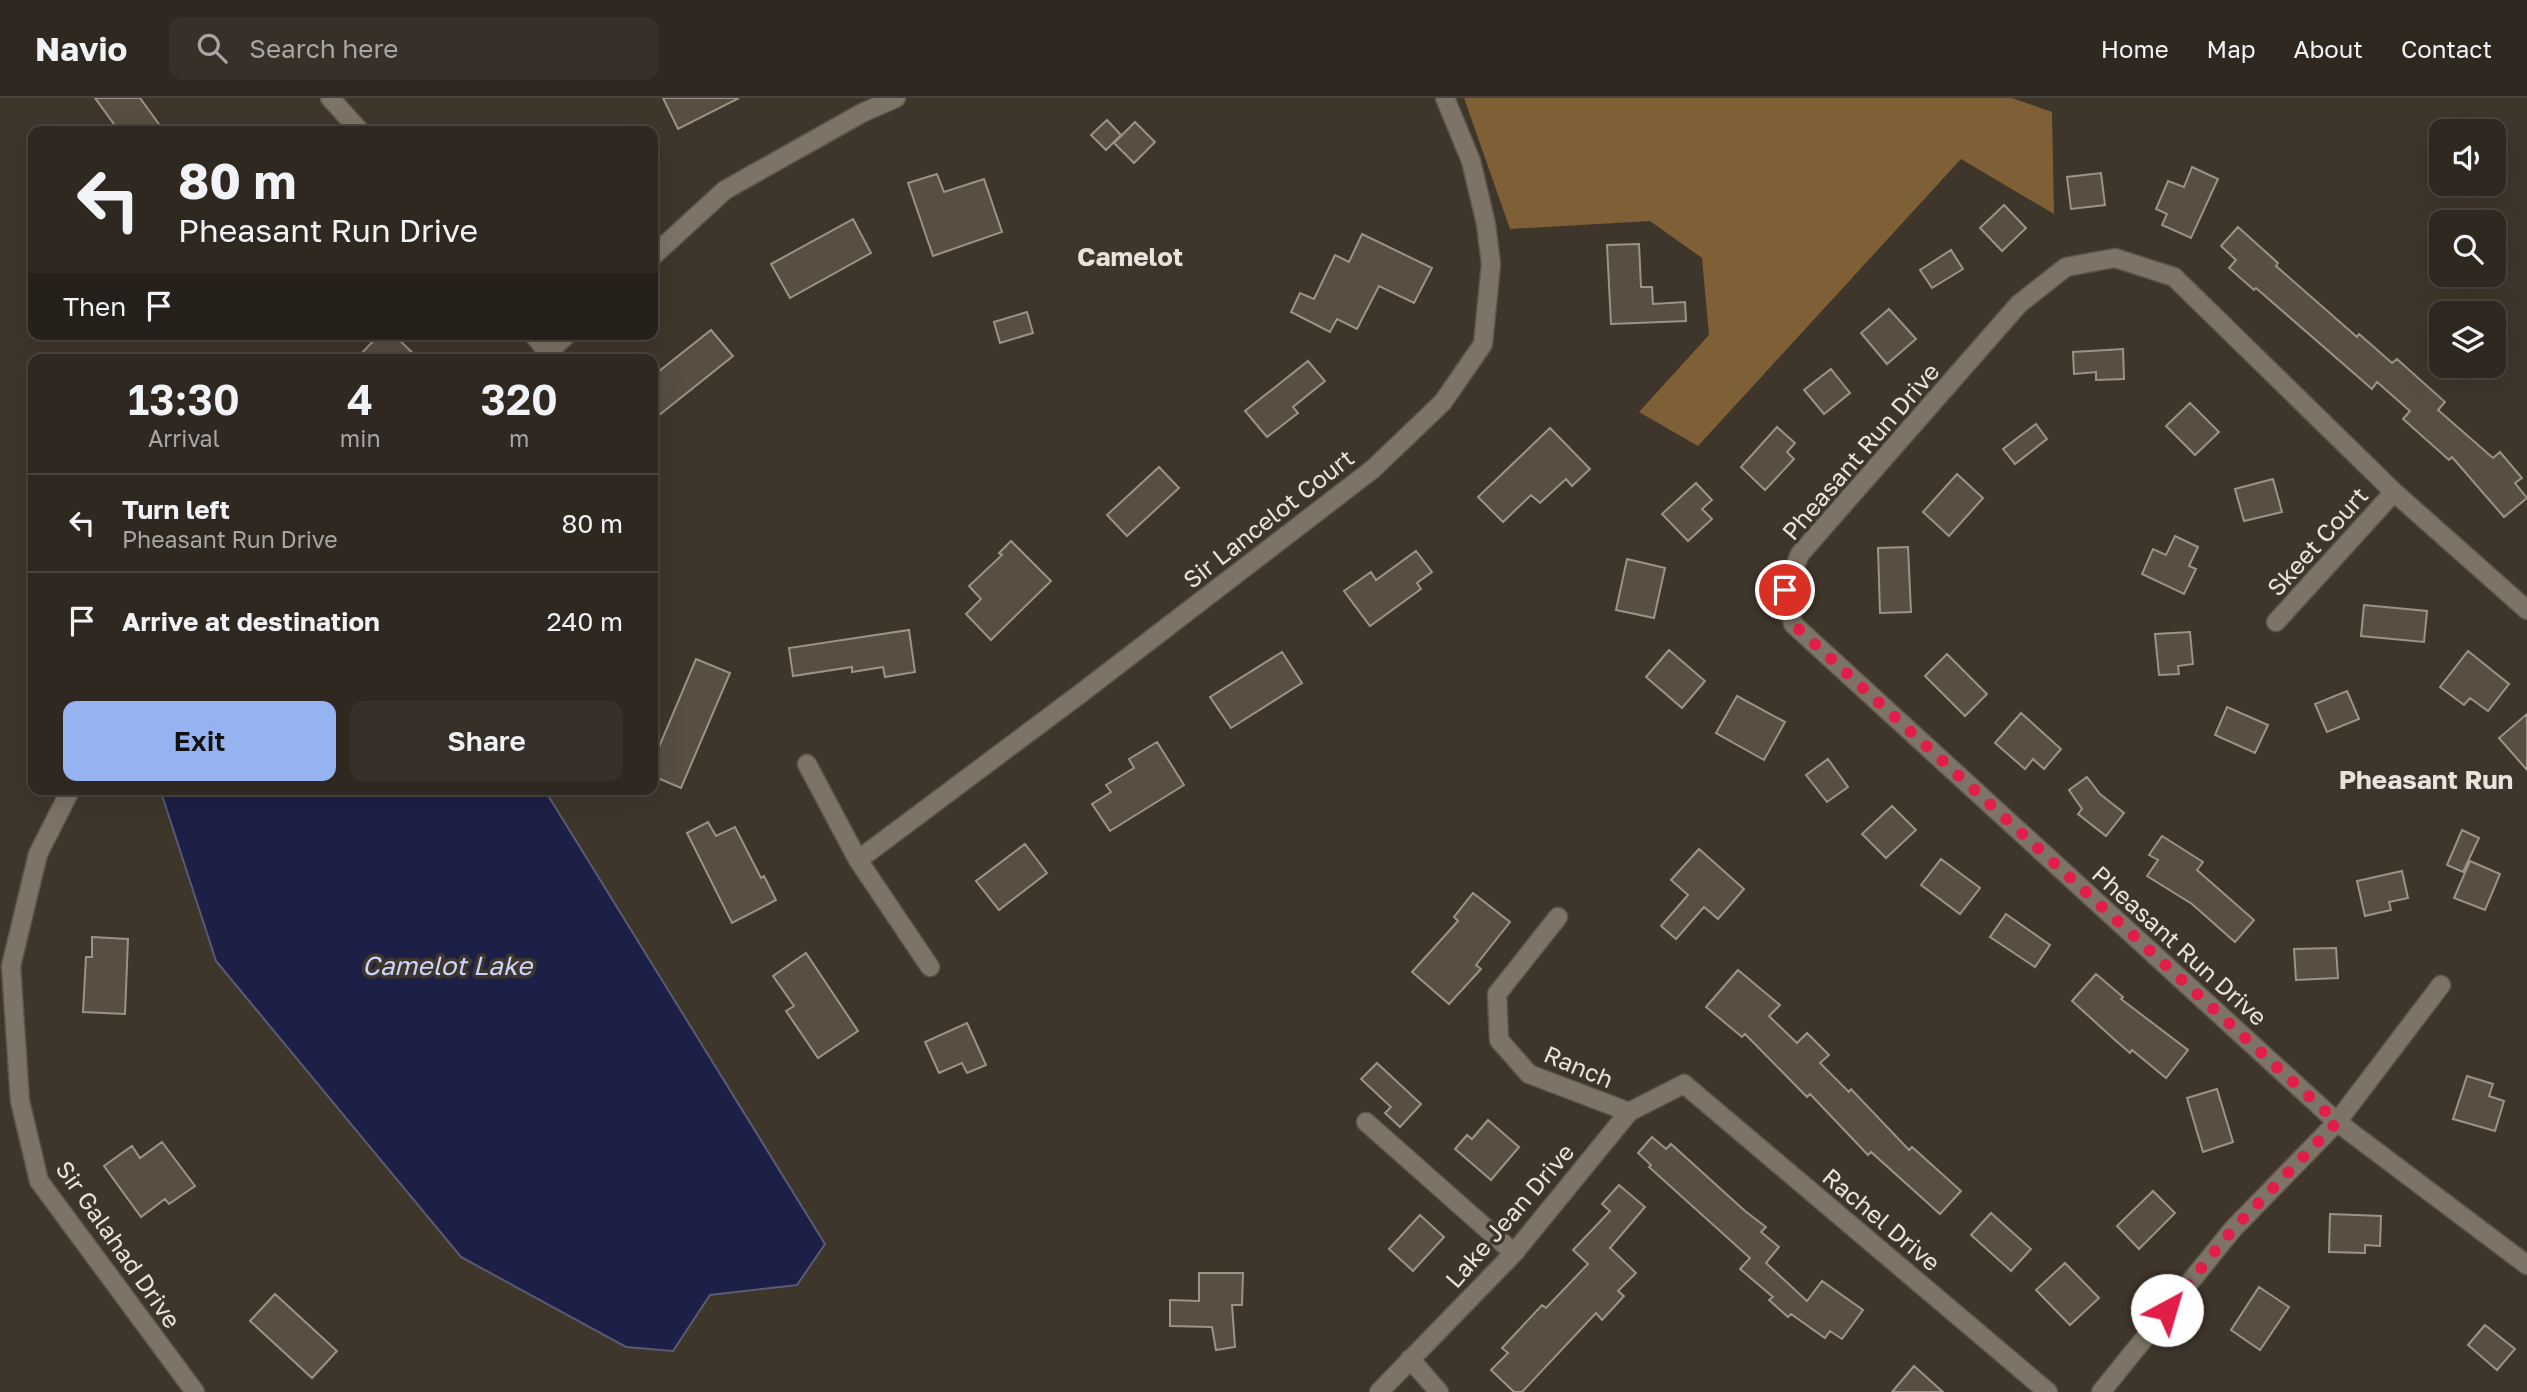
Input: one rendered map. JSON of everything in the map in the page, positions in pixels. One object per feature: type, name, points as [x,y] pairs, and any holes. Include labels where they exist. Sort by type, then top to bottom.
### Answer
[{"type":"street","points":[[330,98],[355,126]]},
{"type":"street","points":[[658,251],[724,190],[862,113],[896,98]]},
{"type":"street","name":"Sir Lancelot Court","points":[[858,860],[1373,469],[1443,402],[1483,344],[1491,264],[1486,224],[1471,162],[1445,98]]},
{"type":"street","name":"Pheasant Run Drive","points":[[2527,610],[2395,492],[2174,277],[2115,258],[2066,267],[2019,304],[1800,554],[1785,590],[1793,624],[2337,1122],[2527,1265]]},
{"type":"street","points":[[547,354],[562,340]]},
{"type":"street","name":"Skeet Court","points":[[2276,622],[2395,492]]},
{"type":"street","points":[[807,764],[858,860],[930,967]]},
{"type":"street","name":"Sir Galahad Drive","points":[[68,795],[38,854],[11,966],[20,1101],[39,1181],[195,1392]]},
{"type":"street","name":"Ranch","points":[[1558,917],[1497,994],[1499,1040],[1529,1074],[1629,1112]]},
{"type":"street","points":[[2101,1392],[2233,1229],[2337,1122],[2441,985]]},
{"type":"street","name":"Lake Jean Drive","points":[[1379,1392],[1514,1253],[1629,1112],[1684,1084]]},
{"type":"street","name":"Rachel Drive","points":[[1684,1084],[2048,1392]]},
{"type":"street","points":[[1366,1122],[1514,1253]]},
{"type":"street","points":[[1410,1359],[1439,1392]]},
{"type":"shaded area","points":[[1464,98],[2012,98],[2052,112],[2054,214],[1961,159],[1698,446],[1639,412],[1709,335],[1702,258],[1650,221],[1510,229]]},
{"type":"water","name":"Camelot Lake","points":[[162,795],[548,795],[825,1244],[797,1285],[710,1295],[673,1351],[626,1347],[461,1257],[216,961]]},
{"type":"building","points":[[95,98],[140,98],[160,126],[115,126]]},
{"type":"building","points":[[663,98],[739,98],[678,129]]},
{"type":"building","points":[[1107,120],[1121,135],[1106,150],[1091,135]]},
{"type":"building","points":[[1135,122],[1155,142],[1134,163],[1114,143]]},
{"type":"building","points":[[2192,167],[2218,179],[2191,238],[2162,225],[2167,214],[2156,209],[2168,181],[2184,187]]},
{"type":"building","points":[[2101,173],[2105,205],[2071,209],[2067,177]]},
{"type":"building","points":[[937,174],[944,192],[984,179],[1002,232],[933,256],[908,183]]},
{"type":"building","points":[[2004,205],[2026,228],[2002,251],[1980,228]]},
{"type":"building","points":[[853,219],[871,253],[790,298],[771,264]]},
{"type":"building","points":[[2238,227],[2278,263],[2276,266],[2357,337],[2359,334],[2392,363],[2397,359],[2445,402],[2438,410],[2493,458],[2500,452],[2522,478],[2515,483],[2527,498],[2504,517],[2452,457],[2449,460],[2403,419],[2410,411],[2377,382],[2372,389],[2256,288],[2254,290],[2229,268],[2236,260],[2221,246]]},
{"type":"building","points":[[1362,234],[1432,268],[1414,303],[1379,286],[1357,329],[1337,319],[1330,332],[1291,312],[1300,293],[1314,299],[1335,255],[1349,262]]},
{"type":"building","points":[[1639,244],[1641,287],[1652,287],[1653,304],[1685,302],[1686,321],[1611,324],[1607,245]]},
{"type":"building","points":[[1951,250],[1963,269],[1932,288],[1920,270]]},
{"type":"building","points":[[1889,309],[1916,339],[1887,364],[1861,333]]},
{"type":"building","points":[[1027,312],[1033,333],[1000,343],[994,322]]},
{"type":"building","points":[[711,330],[733,356],[658,416],[658,372]]},
{"type":"building","points":[[374,340],[399,340],[414,354],[361,354]]},
{"type":"building","points":[[2123,349],[2124,379],[2096,380],[2096,372],[2074,374],[2073,352]]},
{"type":"building","points":[[1308,361],[1325,381],[1293,407],[1298,413],[1267,437],[1245,411]]},
{"type":"building","points":[[1831,369],[1850,393],[1824,414],[1804,390]]},
{"type":"building","points":[[2190,403],[2219,432],[2195,455],[2166,426]]},
{"type":"building","points":[[2036,424],[2047,439],[2015,464],[2003,449]]},
{"type":"building","points":[[1777,427],[1795,443],[1787,452],[1794,459],[1765,490],[1741,467]]},
{"type":"building","points":[[1550,428],[1590,469],[1572,486],[1566,479],[1540,503],[1531,495],[1503,522],[1478,497]]},
{"type":"building","points":[[1159,467],[1179,488],[1127,536],[1107,515]]},
{"type":"building","points":[[1957,474],[1983,498],[1949,536],[1923,512]]},
{"type":"building","points":[[2273,479],[2282,512],[2244,521],[2235,489]]},
{"type":"building","points":[[1696,483],[1712,500],[1702,509],[1712,519],[1688,541],[1662,514]]},
{"type":"building","points":[[2175,536],[2198,547],[2189,566],[2196,569],[2184,594],[2142,574],[2153,549],[2166,555]]},
{"type":"building","points":[[1011,541],[1051,581],[991,640],[966,614],[981,599],[969,586],[1002,555],[999,553]]},
{"type":"building","points":[[1908,547],[1911,612],[1880,613],[1878,548]]},
{"type":"building","points":[[1416,551],[1432,572],[1417,583],[1421,589],[1370,626],[1344,591],[1371,572],[1376,580]]},
{"type":"building","points":[[1627,559],[1665,568],[1654,618],[1616,610]]},
{"type":"building","points":[[2364,605],[2427,611],[2424,642],[2361,636]]},
{"type":"building","points":[[909,630],[915,672],[885,677],[883,667],[852,672],[852,667],[793,676],[789,648]]},
{"type":"building","points":[[2190,632],[2193,664],[2178,666],[2179,674],[2159,675],[2155,634]]},
{"type":"building","points":[[1669,650],[1705,681],[1682,708],[1646,677]]},
{"type":"building","points":[[2468,651],[2509,684],[2488,711],[2470,698],[2464,705],[2440,687]]},
{"type":"building","points":[[1282,652],[1302,683],[1231,728],[1210,697]]},
{"type":"building","points":[[1947,654],[1987,694],[1965,716],[1925,676]]},
{"type":"building","points":[[696,659],[730,673],[681,788],[658,778],[659,747]]},
{"type":"building","points":[[2347,691],[2359,719],[2327,732],[2315,704]]},
{"type":"building","points":[[1737,696],[1785,722],[1764,760],[1716,733]]},
{"type":"building","points":[[2227,707],[2268,725],[2255,753],[2215,735]]},
{"type":"building","points":[[2021,713],[2061,749],[2044,769],[2033,759],[2025,769],[1995,743]]},
{"type":"building","points":[[2527,714],[2527,770],[2499,738]]},
{"type":"building","points":[[1157,742],[1184,785],[1110,831],[1092,804],[1111,792],[1106,785],[1134,768],[1129,759]]},
{"type":"building","points":[[1828,759],[1848,787],[1827,802],[1806,775]]},
{"type":"building","points":[[2087,777],[2100,794],[2124,813],[2106,836],[2078,814],[2082,809],[2069,790]]},
{"type":"building","points":[[1892,806],[1916,830],[1886,858],[1862,834]]},
{"type":"building","points":[[708,822],[716,836],[735,827],[761,878],[764,876],[776,900],[732,923],[687,833]]},
{"type":"building","points":[[2462,830],[2479,838],[2463,872],[2447,865]]},
{"type":"building","points":[[2162,836],[2203,862],[2197,870],[2254,920],[2235,942],[2192,904],[2147,876],[2158,860],[2149,855]]},
{"type":"building","points":[[1025,844],[1047,873],[999,910],[976,881]]},
{"type":"building","points":[[1699,849],[1744,889],[1718,919],[1704,907],[1676,939],[1661,926],[1688,895],[1671,880]]},
{"type":"building","points":[[1941,859],[1980,888],[1960,914],[1921,885]]},
{"type":"building","points":[[2470,861],[2500,874],[2485,910],[2454,898]]},
{"type":"building","points":[[2402,871],[2408,898],[2389,902],[2391,910],[2365,916],[2357,881]]},
{"type":"building","points":[[1473,893],[1510,922],[1476,965],[1481,969],[1449,1004],[1412,972],[1458,921],[1454,917]]},
{"type":"building","points":[[2006,914],[2050,945],[2035,967],[1990,937]]},
{"type":"building","points":[[92,937],[128,939],[125,1014],[83,1012],[86,957],[92,957]]},
{"type":"building","points":[[2336,948],[2338,978],[2296,980],[2294,949]]},
{"type":"building","points":[[806,953],[858,1031],[818,1058],[786,1011],[794,1006],[773,976]]},
{"type":"building","points":[[1738,970],[1780,1005],[1769,1016],[1797,1043],[1807,1033],[1829,1055],[1820,1063],[1849,1092],[1851,1089],[1909,1150],[1912,1147],[1961,1191],[1940,1214],[1871,1152],[1868,1155],[1810,1094],[1807,1097],[1745,1034],[1742,1037],[1706,1007]]},
{"type":"building","points":[[2096,974],[2123,997],[2121,999],[2188,1050],[2166,1078],[2132,1050],[2130,1053],[2072,1001]]},
{"type":"building","points":[[967,1023],[986,1065],[967,1073],[962,1063],[939,1073],[925,1042]]},
{"type":"building","points":[[1377,1063],[1421,1104],[1400,1127],[1385,1113],[1391,1107],[1361,1079]]},
{"type":"building","points":[[2467,1076],[2493,1084],[2489,1096],[2504,1101],[2495,1131],[2453,1119]]},
{"type":"building","points":[[2217,1089],[2233,1142],[2203,1152],[2187,1098]]},
{"type":"building","points":[[1488,1120],[1519,1147],[1491,1180],[1455,1149],[1467,1135],[1472,1139]]},
{"type":"building","points":[[1652,1137],[1666,1149],[1671,1144],[1766,1227],[1761,1232],[1779,1247],[1766,1263],[1807,1301],[1822,1281],[1863,1310],[1842,1339],[1830,1331],[1825,1338],[1791,1314],[1788,1317],[1769,1300],[1773,1297],[1740,1269],[1750,1258],[1649,1167],[1651,1165],[1638,1153]]},
{"type":"building","points":[[162,1142],[195,1186],[169,1204],[165,1199],[141,1217],[104,1166],[132,1146],[140,1158]]},
{"type":"building","points":[[1619,1185],[1645,1207],[1610,1248],[1636,1273],[1618,1291],[1624,1296],[1602,1320],[1596,1313],[1522,1392],[1514,1392],[1491,1370],[1508,1353],[1502,1348],[1542,1305],[1546,1308],[1588,1264],[1573,1250],[1610,1211],[1602,1204]]},
{"type":"building","points":[[2153,1191],[2175,1213],[2139,1249],[2117,1226]]},
{"type":"building","points":[[1991,1213],[2031,1249],[2011,1271],[1971,1235]]},
{"type":"building","points":[[2330,1214],[2381,1216],[2380,1246],[2365,1245],[2365,1253],[2329,1252]]},
{"type":"building","points":[[1420,1215],[1444,1237],[1413,1271],[1389,1249]]},
{"type":"building","points":[[2065,1263],[2099,1298],[2070,1325],[2036,1290]]},
{"type":"building","points":[[1199,1273],[1243,1273],[1242,1305],[1232,1305],[1235,1347],[1216,1350],[1212,1327],[1170,1326],[1170,1300],[1199,1301]]},
{"type":"building","points":[[2259,1287],[2289,1307],[2260,1350],[2231,1330]]},
{"type":"building","points":[[275,1294],[337,1351],[312,1378],[250,1321]]},
{"type":"building","points":[[2485,1325],[2515,1349],[2497,1370],[2468,1345]]},
{"type":"building","points":[[1914,1366],[1943,1392],[1892,1392]]},
{"type":"district","name":"Camelot","points":[[1130,256]]},
{"type":"district","name":"Pheasant Run","points":[[2426,779]]},
{"type":"route","points":[[1785,590],[1793,624],[2337,1122],[2233,1229],[2167,1310]]}]
